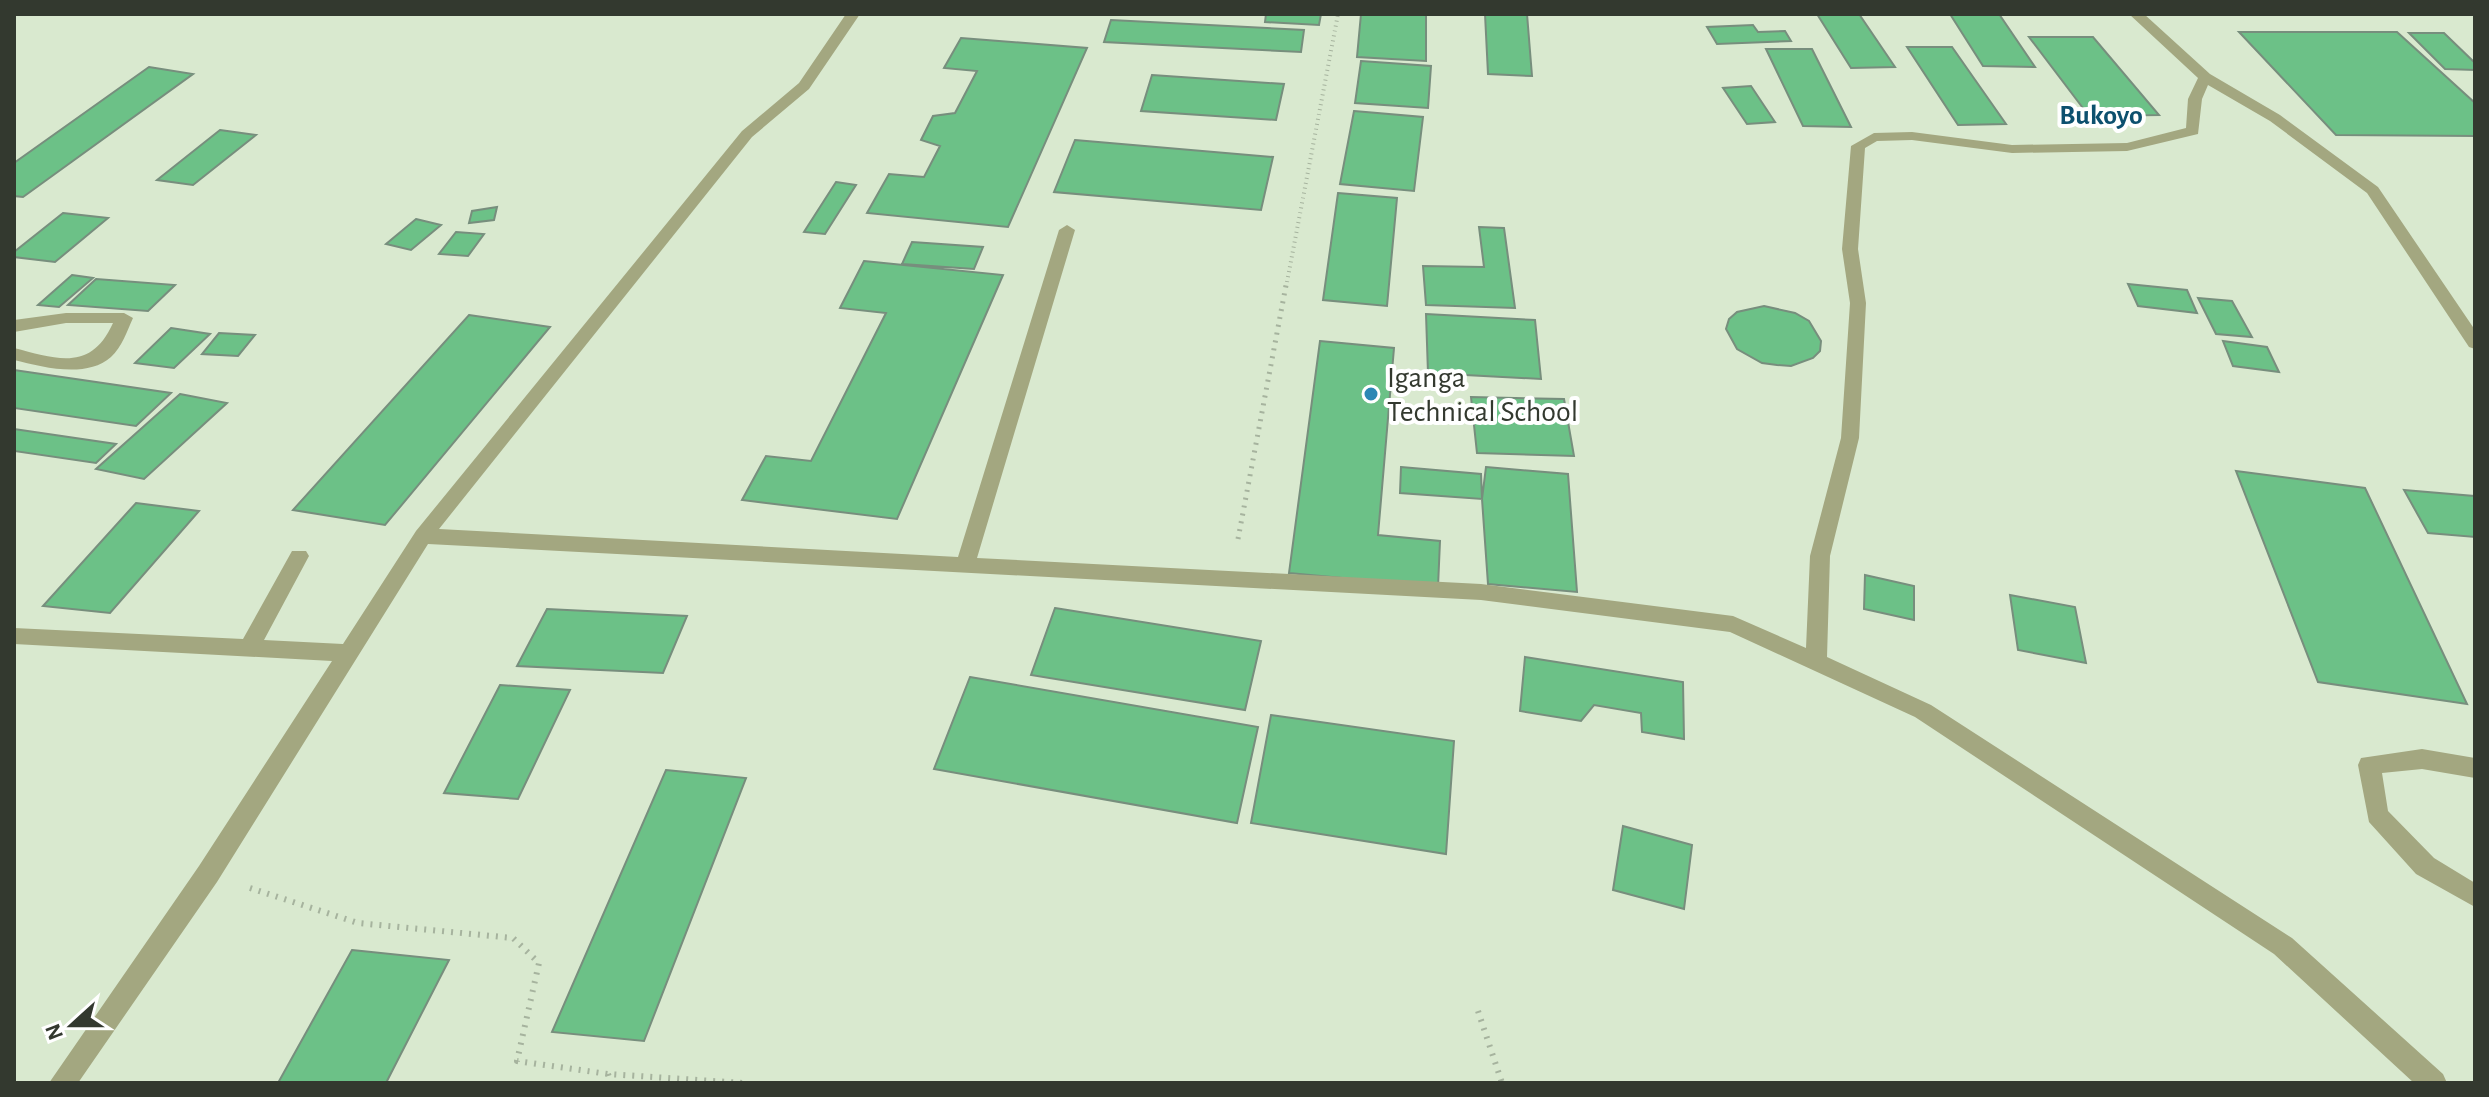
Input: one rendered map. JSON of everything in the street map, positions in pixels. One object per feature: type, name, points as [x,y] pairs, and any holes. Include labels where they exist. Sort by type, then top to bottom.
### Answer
[{"type":"street","points":[[62,1083],[208,874],[423,536],[747,134],[804,86],[853,14]]},
{"type":"street","points":[[2133,16],[2205,77],[2275,118],[2373,190],[2475,343]]},
{"type":"street","points":[[1816,662],[1820,556],[1850,438],[1858,303],[1850,249],[1858,146],[1874,137],[1912,136],[2012,149],[2127,147],[2193,131],[2195,99],[2205,77]]},
{"type":"street","points":[[965,565],[1067,230]]},
{"type":"street","points":[[14,326],[66,318],[124,318],[106,353],[82,362],[49,362],[14,354]]},
{"type":"street","points":[[423,536],[1481,592],[1733,624],[1923,711],[2283,946],[2434,1083]]},
{"type":"street","points":[[248,649],[299,556]]},
{"type":"street","points":[[14,636],[349,653]]},
{"type":"street","points":[[2475,768],[2422,759],[2369,765],[2377,815],[2425,866],[2475,896]]},
{"type":"path","points":[[1229,579],[1338,14]]},
{"type":"path","points":[[208,874],[358,923],[513,938],[539,963],[517,1061],[608,1074],[743,1083]]},
{"type":"path","points":[[1478,1011],[1502,1083]]},
{"type":"path","points":[[608,1074],[611,1083]]},
{"type":"building","points":[[1266,14],[1321,14],[1319,25],[1265,22]]},
{"type":"building","points":[[1361,14],[1426,14],[1426,61],[1357,57]]},
{"type":"building","points":[[1485,14],[1527,14],[1532,76],[1488,74]]},
{"type":"building","points":[[1817,14],[1859,14],[1895,67],[1851,68]]},
{"type":"building","points":[[1950,14],[1999,14],[2035,67],[1983,66]]},
{"type":"building","points":[[1111,20],[1304,30],[1301,52],[1104,42]]},
{"type":"building","points":[[1753,25],[1758,32],[1785,31],[1791,41],[1717,44],[1707,27]]},
{"type":"building","points":[[2239,32],[2397,32],[2475,103],[2475,136],[2336,135]]},
{"type":"building","points":[[2409,33],[2444,33],[2475,63],[2475,70],[2445,69]]},
{"type":"building","points":[[2029,37],[2093,37],[2159,115],[2089,116]]},
{"type":"building","points":[[961,38],[1087,48],[1008,227],[867,213],[889,174],[924,177],[940,146],[921,140],[933,116],[955,113],[977,71],[944,68]]},
{"type":"building","points":[[1907,47],[1952,47],[2006,124],[1958,125]]},
{"type":"building","points":[[1766,49],[1812,49],[1851,127],[1803,126]]},
{"type":"building","points":[[1361,61],[1431,66],[1428,108],[1355,103]]},
{"type":"building","points":[[149,67],[193,74],[23,197],[14,196],[14,163]]},
{"type":"building","points":[[1152,75],[1284,84],[1276,120],[1141,111]]},
{"type":"building","points":[[1751,86],[1775,122],[1747,124],[1723,88]]},
{"type":"building","points":[[1354,111],[1423,117],[1414,191],[1340,184]]},
{"type":"building","points":[[220,130],[256,135],[193,185],[157,180]]},
{"type":"building","points":[[1075,140],[1273,157],[1261,210],[1054,192]]},
{"type":"building","points":[[836,182],[856,185],[825,234],[804,232]]},
{"type":"building","points":[[1338,193],[1397,198],[1387,306],[1323,300]]},
{"type":"building","points":[[497,207],[494,220],[469,223],[472,211]]},
{"type":"building","points":[[63,213],[108,218],[55,262],[14,257],[14,252]]},
{"type":"building","points":[[416,219],[441,225],[411,250],[386,244]]},
{"type":"building","points":[[1479,227],[1504,228],[1515,308],[1426,305],[1423,266],[1484,267]]},
{"type":"building","points":[[456,232],[484,234],[468,256],[439,254]]},
{"type":"building","points":[[912,242],[983,247],[974,269],[902,264]]},
{"type":"building","points":[[864,261],[1003,275],[897,519],[742,500],[766,456],[811,461],[886,313],[840,308]]},
{"type":"building","points":[[72,275],[93,278],[59,307],[38,305]]},
{"type":"building","points":[[96,279],[175,285],[148,311],[68,305]]},
{"type":"building","points":[[2128,284],[2187,290],[2197,313],[2138,306]]},
{"type":"building","points":[[2198,298],[2232,301],[2252,337],[2216,334]]},
{"type":"building","points":[[1764,306],[1795,313],[1809,321],[1821,341],[1820,351],[1813,358],[1791,366],[1762,363],[1737,349],[1726,329],[1729,319],[1737,312]]},
{"type":"building","points":[[1426,314],[1535,320],[1541,379],[1428,373]]},
{"type":"building","points":[[469,315],[550,327],[385,525],[293,510]]},
{"type":"building","points":[[171,328],[210,334],[174,368],[135,363]]},
{"type":"building","points":[[219,333],[255,335],[238,356],[202,354]]},
{"type":"building","points":[[1320,341],[1394,348],[1378,535],[1440,541],[1438,587],[1289,573]]},
{"type":"building","points":[[2223,341],[2267,347],[2279,372],[2233,366]]},
{"type":"building","points":[[14,370],[171,393],[136,426],[14,408]]},
{"type":"building","points":[[180,394],[227,403],[144,479],[96,469]]},
{"type":"building","points":[[1471,397],[1564,399],[1574,456],[1477,453]]},
{"type":"building","points":[[14,429],[116,444],[96,463],[14,451]]},
{"type":"building","points":[[1401,467],[1481,474],[1482,499],[1400,493]]},
{"type":"building","points":[[1486,467],[1568,474],[1577,592],[1488,584],[1482,499]]},
{"type":"building","points":[[2236,471],[2365,488],[2467,704],[2318,682]]},
{"type":"building","points":[[2404,490],[2474,496],[2475,537],[2428,533]]},
{"type":"building","points":[[136,503],[199,511],[110,613],[43,606]]},
{"type":"building","points":[[1865,575],[1914,586],[1914,620],[1864,609]]},
{"type":"building","points":[[2010,595],[2075,607],[2086,663],[2018,650]]},
{"type":"building","points":[[1055,608],[1261,641],[1245,710],[1031,675]]},
{"type":"building","points":[[547,609],[687,616],[663,673],[517,666]]},
{"type":"building","points":[[1525,657],[1683,682],[1684,739],[1642,732],[1641,713],[1594,705],[1581,721],[1520,711]]},
{"type":"building","points":[[970,677],[1258,727],[1237,823],[934,769]]},
{"type":"building","points":[[500,685],[570,690],[518,799],[444,793]]},
{"type":"building","points":[[1271,715],[1454,741],[1446,854],[1251,823]]},
{"type":"building","points":[[666,770],[746,778],[644,1041],[552,1032]]},
{"type":"building","points":[[1623,826],[1692,845],[1684,909],[1613,890]]},
{"type":"building","points":[[352,950],[449,960],[386,1083],[278,1083]]},
{"type":"place","name":"Iganga Technical School","points":[[1371,394]]},
{"type":"district","name":"Bukoyo","points":[[2101,114]]}]
